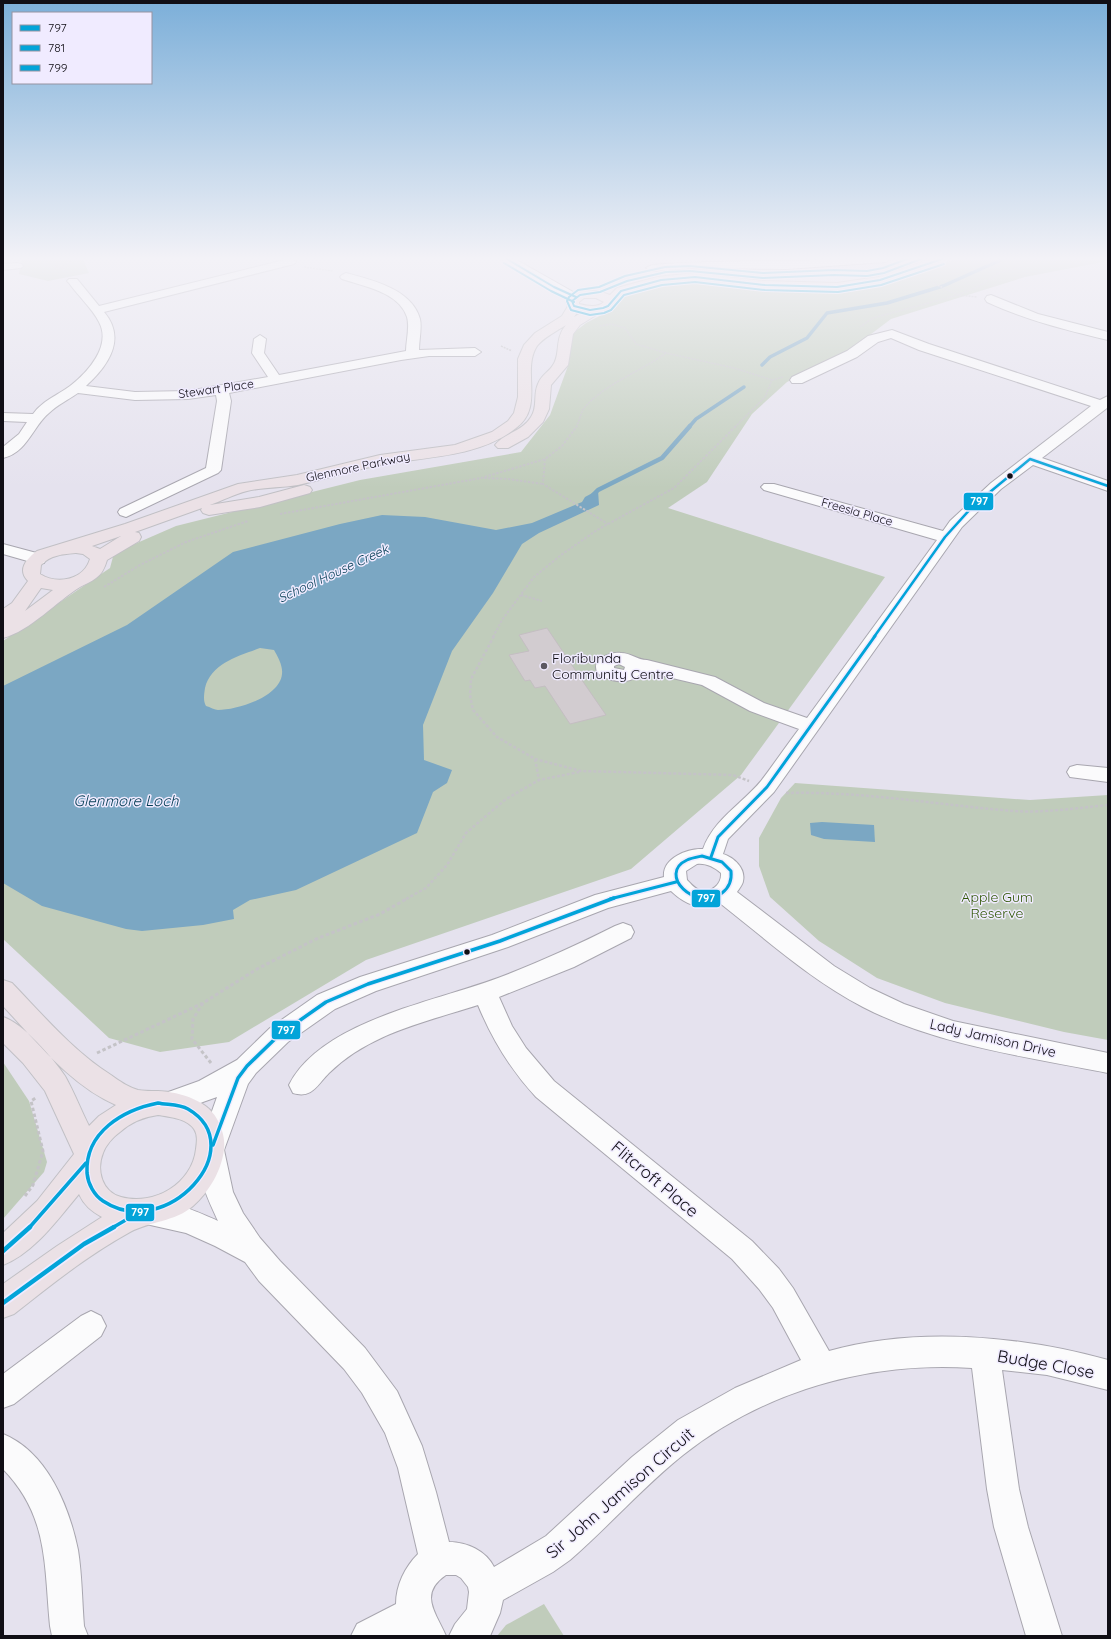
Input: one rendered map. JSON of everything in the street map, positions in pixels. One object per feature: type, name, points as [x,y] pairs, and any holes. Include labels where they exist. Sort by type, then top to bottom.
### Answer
[{"type":"main road","name":"Glenmore Parkway","points":[[38,559],[53,551],[131,528],[244,487],[296,480],[380,460],[458,449],[497,435],[513,424],[521,414],[524,397],[526,359],[532,345],[541,335]]},
{"type":"main road","name":"Glenmore Parkway","points":[[99,558],[123,542],[204,511],[260,502],[373,473],[461,459],[507,444],[526,432],[538,420],[542,409],[544,385],[547,379],[561,365],[566,335]]},
{"type":"main road","points":[[3,632],[35,612],[75,582],[95,571],[99,565],[99,558],[95,553],[88,550],[64,549]]},
{"type":"main road","points":[[38,559],[32,567],[31,573],[38,580],[51,584],[75,582]]},
{"type":"main road","points":[[3,618],[18,607],[38,580]]},
{"type":"main road","points":[[3,990],[80,1066],[101,1084],[136,1101],[164,1103],[186,1107],[200,1116],[209,1129],[212,1149],[207,1169],[197,1184],[183,1197],[166,1207],[141,1213],[105,1229],[72,1251],[3,1303]]},
{"type":"main road","points":[[3,1027],[32,1055],[55,1084],[87,1158],[86,1179],[92,1193],[102,1204],[118,1211],[141,1213]]},
{"type":"main road","points":[[3,1251],[13,1244],[54,1202],[87,1158],[96,1138],[109,1124],[141,1106],[164,1103]]},
{"type":"street","points":[[3,454],[24,437],[36,418],[47,407],[75,389],[100,365],[108,348],[109,335]]},
{"type":"street","points":[[412,354],[413,335]]},
{"type":"street","points":[[792,378],[852,354],[869,341],[887,335]]},
{"type":"street","points":[[896,335],[924,347],[1105,403]]},
{"type":"street","points":[[260,339],[258,353],[276,380]]},
{"type":"street","name":"Stewart Place","points":[[75,389],[129,395],[158,396],[222,390],[412,354],[475,352]]},
{"type":"street","points":[[126,512],[213,470],[224,402],[222,390]]},
{"type":"street","points":[[711,857],[718,837],[724,829],[767,787],[945,538],[973,506],[1030,459],[1105,403]]},
{"type":"street","points":[[3,417],[36,418]]},
{"type":"street","points":[[1030,459],[1108,486]]},
{"type":"street","name":"Freesia Place","points":[[769,486],[945,538]]},
{"type":"street","points":[[3,549],[38,559]]},
{"type":"street","points":[[634,666],[647,666],[708,681],[757,707],[811,726]]},
{"type":"street","points":[[1078,772],[1108,775]]},
{"type":"street","points":[[693,857],[711,857],[726,864],[733,877],[730,889],[717,897],[700,898],[685,892],[676,882],[674,875],[680,864],[693,857]]},
{"type":"street","points":[[437,1561],[416,1477],[407,1449],[392,1414],[374,1383],[349,1352],[253,1252],[220,1195],[212,1149],[225,1109],[238,1078],[247,1066],[279,1035],[326,1002],[357,988],[500,941],[603,901],[676,882]]},
{"type":"street","name":"Lady Jamison Drive","points":[[724,894],[826,972],[862,995],[884,1006],[929,1024],[953,1031],[1108,1063]]},
{"type":"street","points":[[302,1085],[319,1065],[343,1045],[357,1037],[388,1023],[485,994],[566,962],[623,932]]},
{"type":"street","name":"Flitcroft Place","points":[[485,994],[504,1037],[529,1073],[545,1089],[742,1250],[770,1279],[783,1298],[822,1368]]},
{"type":"street","points":[[164,1103],[208,1089],[226,1080],[247,1066]]},
{"type":"street","points":[[141,1213],[188,1221],[225,1237],[253,1252]]},
{"type":"street","points":[[3,1393],[91,1326]]},
{"type":"street","name":"Sir John Jamison Circuit","points":[[486,1591],[541,1560],[558,1548],[671,1444],[694,1428],[756,1394],[786,1380],[822,1368],[866,1358],[900,1353],[937,1351],[985,1354]]},
{"type":"street","points":[[985,1354],[1003,1489],[1011,1527],[1044,1636]]},
{"type":"street","name":"Budge Close","points":[[985,1354],[1047,1360],[1108,1375]]},
{"type":"street","points":[[3,1450],[28,1471],[57,1532],[61,1552],[67,1626],[70,1636]]},
{"type":"street","points":[[369,1636],[421,1625],[412,1601],[414,1589],[419,1577],[437,1561],[448,1558],[458,1559],[468,1563],[477,1570],[486,1591],[485,1612],[474,1630],[467,1636]]},
{"type":"path","points":[[630,335],[636,344],[666,353],[734,368],[772,380],[792,378]]},
{"type":"path","points":[[276,515],[481,478],[545,459],[562,446],[578,424],[583,409],[596,395],[650,365],[666,353]]},
{"type":"path","points":[[772,380],[765,397],[674,488],[608,524],[561,555],[534,577],[502,620],[471,679],[470,695],[473,710],[484,725],[497,737],[535,759],[581,771],[733,775],[780,792],[801,794],[825,792],[912,799],[973,808],[1014,811],[1058,810],[1108,805]]},
{"type":"path","points":[[543,484],[545,459]]},
{"type":"path","points":[[481,478],[508,479],[543,484],[573,501],[608,524]]},
{"type":"path","points":[[102,588],[140,565],[186,542],[253,519]]},
{"type":"path","points":[[521,595],[542,601]]},
{"type":"path","points":[[535,759],[539,780]]},
{"type":"path","points":[[80,1066],[100,1051],[203,1003],[264,965],[316,939],[380,914],[426,888],[447,865],[466,833],[506,799],[539,780],[581,771]]},
{"type":"path","points":[[203,1003],[193,1019],[192,1040],[226,1080]]},
{"type":"path","points":[[21,1203],[33,1185],[43,1151],[31,1101],[55,1084]]},
{"type":"green space","points":[[572,335],[869,335],[846,353],[787,382],[752,414],[707,482],[668,508],[885,577],[741,775],[631,869],[366,960],[229,1042],[160,1052],[109,1038],[3,939],[3,641],[110,568],[114,553],[176,526],[360,480],[521,452],[550,415],[569,363]]},
{"type":"green space","name":"Apple Gum Reserve","points":[[795,783],[1030,800],[1108,795],[1108,1040],[1064,1032],[945,1003],[877,978],[819,941],[770,897],[759,866],[759,838],[781,798]]},
{"type":"green space","points":[[3,1062],[29,1101],[47,1162],[44,1172],[3,1219]]},
{"type":"green space","points":[[544,1604],[564,1636],[497,1636],[506,1625]]},
{"type":"water","name":"Glenmore Loch","points":[[598,490],[599,505],[539,533],[522,544],[493,593],[452,651],[423,725],[424,760],[452,770],[447,783],[433,792],[417,833],[296,890],[250,900],[233,910],[234,919],[203,925],[142,931],[126,929],[42,906],[3,883],[3,686],[127,625],[233,552],[340,524],[382,515],[425,517],[496,530],[532,523],[582,502],[585,497]],"holes":[[[260,648],[274,650],[282,668],[282,674],[279,682],[274,689],[256,701],[236,708],[215,710],[206,706],[204,695],[208,679],[220,666]]]},
{"type":"water","points":[[822,822],[874,825],[875,842],[824,839],[811,835],[810,823]]},
{"type":"building","name":"Floribunda Community Centre","points":[[547,628],[606,715],[570,724],[545,686],[535,688],[530,680],[525,681],[509,655],[529,651],[519,635]]},
{"type":"waterway","name":"School House Creek","points":[[762,365],[770,357],[807,338],[809,335]]},
{"type":"waterway","name":"School House Creek","points":[[689,427],[696,419],[744,387]]},
{"type":"waterway","name":"School House Creek","points":[[593,495],[598,490],[662,458],[690,426]]},
{"type":"transit line","name":"797","points":[[711,857],[718,837],[767,787],[945,537],[973,506],[1030,459],[1108,486]]},
{"type":"transit line","name":"797","points":[[702,856],[722,862],[731,871],[732,878],[727,889],[721,894],[709,899],[698,898],[687,893],[680,886],[676,877],[678,868],[686,861],[702,856]]},
{"type":"transit line","name":"797","points":[[213,1145],[238,1078],[247,1066],[279,1035],[326,1002],[368,984],[500,941],[603,901],[676,882]]},
{"type":"transit line","name":"797","points":[[158,1103],[188,1109],[206,1124],[212,1142],[208,1162],[197,1182],[180,1198],[159,1209],[135,1213],[112,1207],[100,1199],[91,1189],[87,1177],[89,1153],[103,1130],[113,1121],[134,1109],[158,1103]]},
{"type":"transit line","name":"797","points":[[3,1251],[37,1221],[86,1163]]},
{"type":"transit line","name":"797","points":[[3,1303],[84,1244],[136,1214]]},
{"type":"place","name":"Floribunda Community Centre","points":[[544,666]]}]
